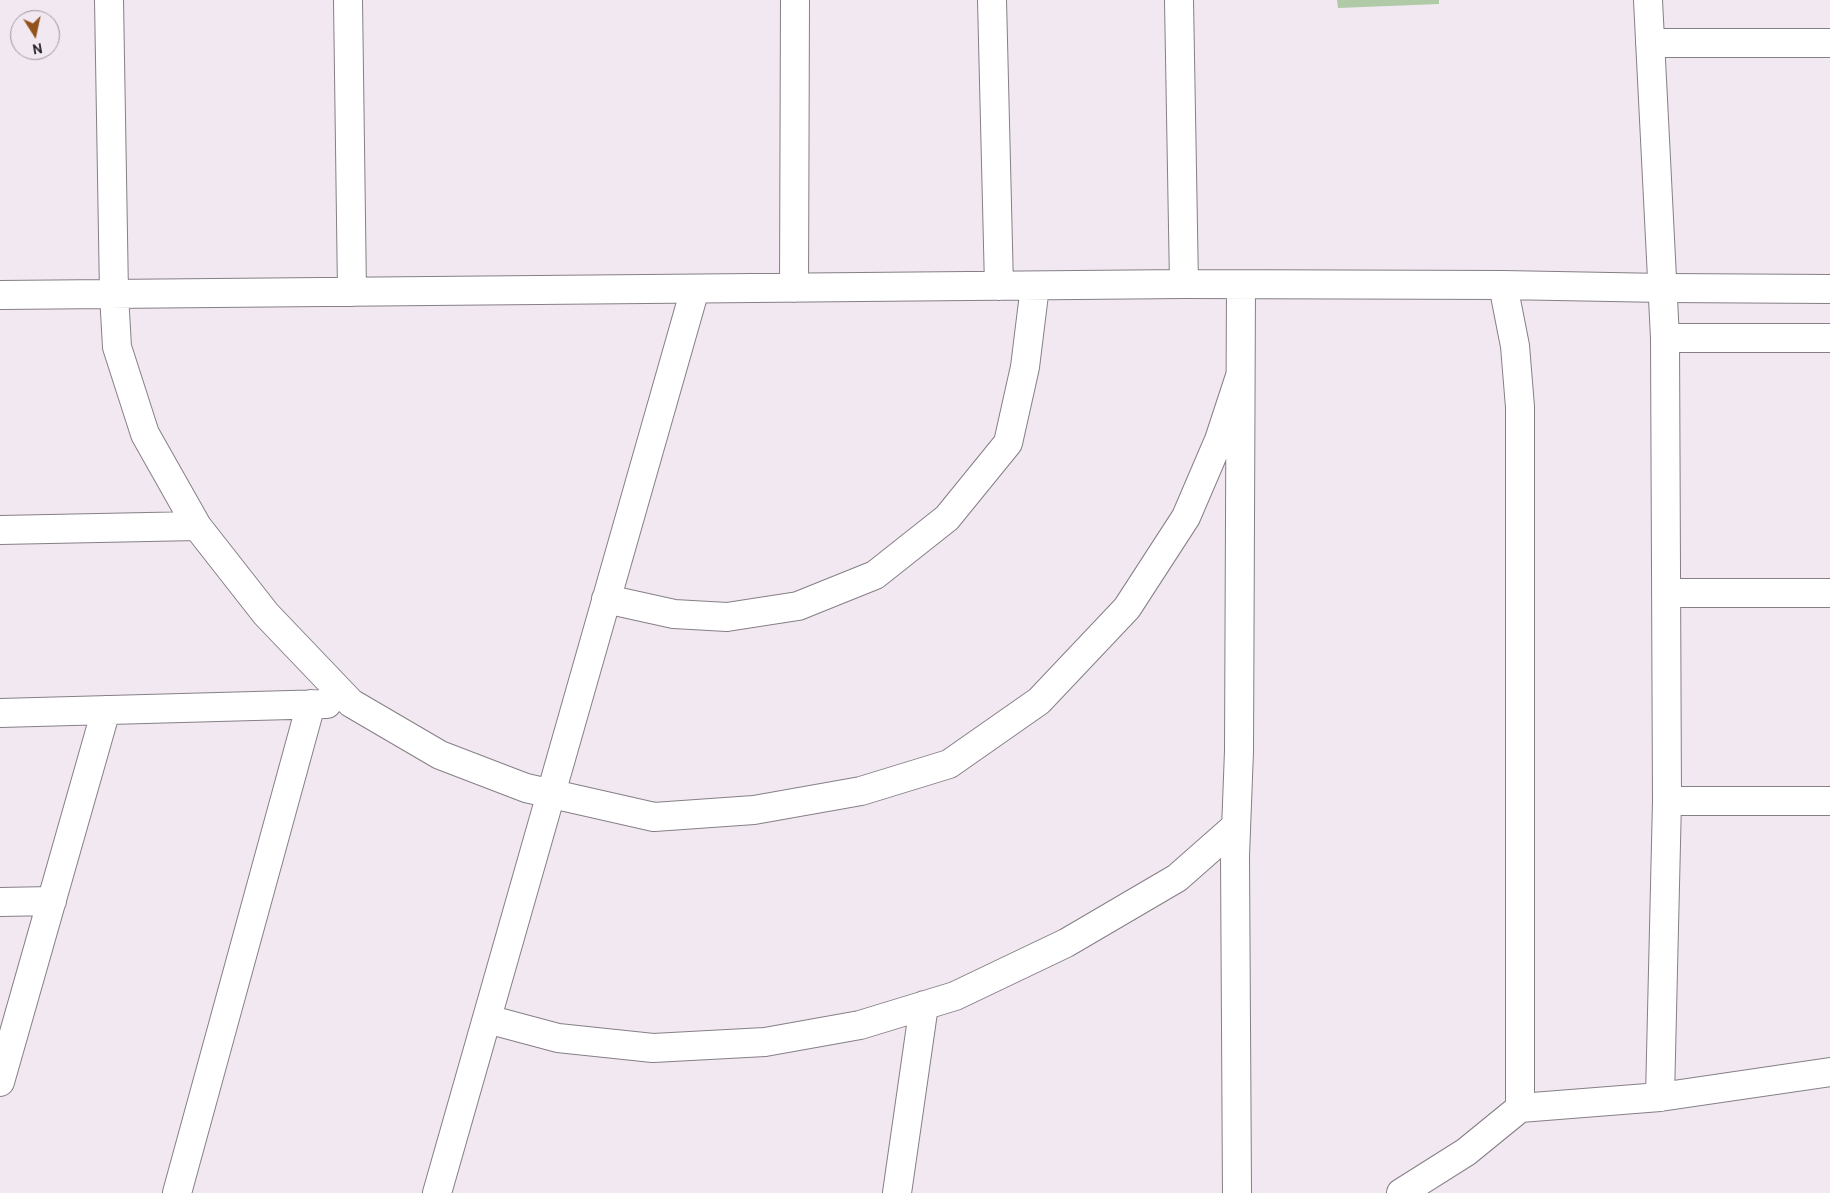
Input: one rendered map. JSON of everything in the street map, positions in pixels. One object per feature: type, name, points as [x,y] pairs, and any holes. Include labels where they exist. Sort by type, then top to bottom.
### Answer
[{"type":"street","points":[[109,0],[114,294],[117,348],[145,434],[197,526],[266,614],[351,703],[440,755],[526,788],[654,816],[744,810],[861,791],[948,764],[1039,700],[1127,608],[1186,517],[1219,440],[1240,376]]},
{"type":"street","points":[[348,0],[352,292]]},
{"type":"street","points":[[794,288],[795,0]]},
{"type":"street","points":[[992,0],[999,286]]},
{"type":"street","points":[[1179,0],[1184,284]]},
{"type":"street","points":[[1648,0],[1664,288],[1665,338],[1667,801],[1660,1097]]},
{"type":"street","points":[[1650,44],[1830,42]]},
{"type":"street","points":[[0,295],[1184,284],[1503,285],[1830,290]]},
{"type":"street","points":[[1237,1193],[1236,826],[1239,750],[1241,285]]},
{"type":"street","points":[[1503,285],[1515,346],[1520,407],[1520,1108]]},
{"type":"street","points":[[606,599],[674,614],[728,617],[798,606],[875,575],[948,518],[1008,443],[1025,367],[1035,286]]},
{"type":"street","points":[[437,1193],[695,289]]},
{"type":"street","points":[[1665,338],[1830,338]]},
{"type":"street","points":[[0,530],[197,526]]},
{"type":"street","points":[[1666,593],[1830,593]]},
{"type":"street","points":[[0,713],[351,703]]},
{"type":"street","points":[[177,1193],[311,704]]},
{"type":"street","points":[[0,1082],[106,710]]},
{"type":"street","points":[[1667,801],[1830,801]]},
{"type":"street","points":[[487,1018],[558,1038],[653,1048],[765,1042],[860,1025],[955,996],[1074,938],[1177,878],[1236,826]]},
{"type":"street","points":[[0,902],[52,901]]},
{"type":"street","points":[[897,1193],[924,1006]]},
{"type":"street","points":[[1401,1193],[1466,1152],[1520,1108],[1660,1097],[1830,1072]]},
{"type":"green space","points":[[1337,0],[1439,0],[1439,4],[1338,8]]}]
